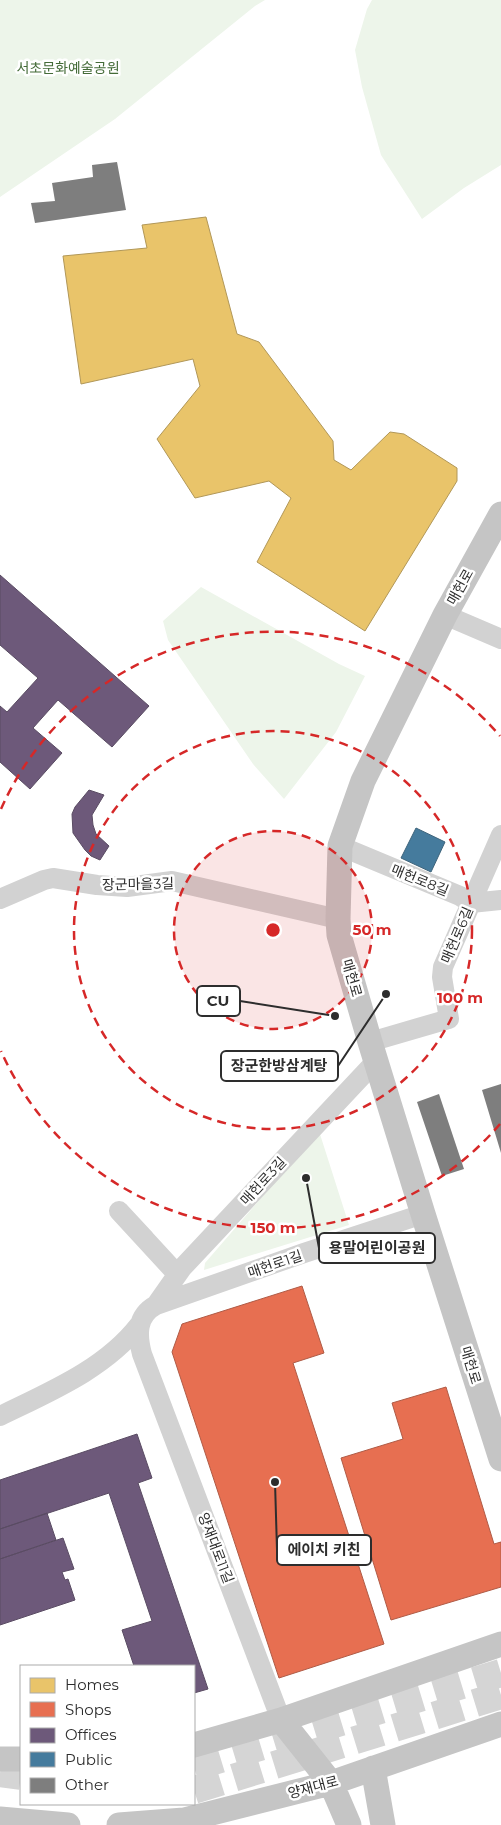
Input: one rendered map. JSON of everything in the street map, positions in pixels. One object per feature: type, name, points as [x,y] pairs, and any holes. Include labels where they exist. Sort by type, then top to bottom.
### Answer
[{"type":"main road","name":"매헌로","points":[[501,514],[445,615],[363,782],[340,846],[338,919],[339,935],[373,1051],[501,1459]]},
{"type":"main road","points":[[195,1745],[281,1720],[501,1644]]},
{"type":"main road","name":"양재대로11길","points":[[281,1720],[331,1783]]},
{"type":"main road","name":"양재대로","points":[[119,1825],[184,1820],[331,1783],[501,1724]]},
{"type":"main road","points":[[0,1759],[20,1759]]},
{"type":"main road","points":[[372,1768],[382,1825]]},
{"type":"main road","points":[[331,1783],[340,1825]]},
{"type":"main road","points":[[331,1783],[349,1825]]},
{"type":"main road","points":[[0,1818],[68,1825]]},
{"type":"street","points":[[445,615],[501,639]]},
{"type":"street","name":"매헌로6길","points":[[373,1051],[449,1019],[442,977],[443,967],[501,835]]},
{"type":"street","name":"매헌로8길","points":[[340,846],[460,896],[471,903]]},
{"type":"street","name":"장군마을3길","points":[[0,899],[53,878],[97,885],[127,886],[172,881],[338,919]]},
{"type":"street","points":[[471,903],[501,900]]},
{"type":"street","name":"매헌로3길","points":[[156,1305],[177,1274],[373,1051]]},
{"type":"street","points":[[119,1210],[177,1274]]},
{"type":"street","name":"매헌로1길","points":[[156,1305],[423,1214]]},
{"type":"street","points":[[0,1416],[76,1377],[115,1350],[139,1325],[144,1314],[156,1305]]},
{"type":"street","name":"양재대로11길","points":[[139,1325],[138,1339],[142,1354],[281,1720]]},
{"type":"green space","name":"서초문화예술공원","points":[[0,0],[265,0],[255,6],[115,119],[0,197]]},
{"type":"green space","points":[[372,0],[501,0],[501,165],[464,188],[422,219],[381,155],[362,87],[355,50],[367,9]]},
{"type":"green space","points":[[201,587],[339,664],[365,676],[336,732],[284,799],[253,764],[168,640],[163,621]]},
{"type":"green space","points":[[319,1131],[349,1225],[204,1270],[205,1263]]},
{"type":"building: Homes","points":[[206,217],[237,334],[259,342],[333,441],[334,460],[351,470],[390,432],[404,434],[457,468],[457,481],[365,631],[257,562],[291,498],[269,481],[195,498],[157,439],[200,386],[193,359],[81,384],[63,256],[147,248],[142,225]]},
{"type":"building: Shops","points":[[302,1286],[324,1353],[293,1363],[384,1644],[279,1678],[172,1352],[182,1324]]},
{"type":"building: Shops","points":[[446,1387],[494,1544],[501,1542],[501,1587],[391,1620],[341,1458],[403,1439],[392,1403]]},
{"type":"building: Offices","points":[[0,575],[149,706],[112,747],[58,700],[33,728],[62,753],[30,789],[0,762],[0,706],[7,712],[38,678],[0,645]]},
{"type":"building: Offices","points":[[89,790],[104,795],[92,815],[96,834],[109,846],[100,860],[91,856],[85,850],[73,833],[72,814],[75,807]]},
{"type":"building: Offices","points":[[137,1434],[152,1478],[138,1483],[208,1689],[195,1693],[195,1665],[134,1665],[122,1630],[152,1621],[109,1493],[0,1529],[0,1480]]},
{"type":"building: Offices","points":[[47,1513],[56,1540],[0,1559],[0,1529]]},
{"type":"building: Offices","points":[[63,1538],[74,1569],[62,1572],[65,1580],[68,1579],[75,1600],[0,1625],[0,1559]]},
{"type":"building: Public","points":[[416,828],[445,842],[431,872],[401,858]]},
{"type":"building: Other","points":[[117,162],[126,210],[35,223],[31,203],[55,201],[52,183],[93,177],[92,165]]},
{"type":"building: Other","points":[[501,1084],[501,1153],[482,1090]]},
{"type":"building: Other","points":[[439,1094],[464,1169],[442,1176],[417,1102]]},
{"type":"tunnel","points":[[195,1767],[501,1673]]},
{"type":"tunnel","points":[[195,1790],[501,1695]]},
{"type":"tunnel","points":[[0,1773],[20,1776]]},
{"type":"place","name":"장군한방삼계탕","points":[[386,994]]},
{"type":"place","name":"CU","points":[[335,1016]]},
{"type":"place","name":"용말어린이공원","points":[[306,1178]]},
{"type":"place","name":"에이치 키친","points":[[275,1482]]}]
